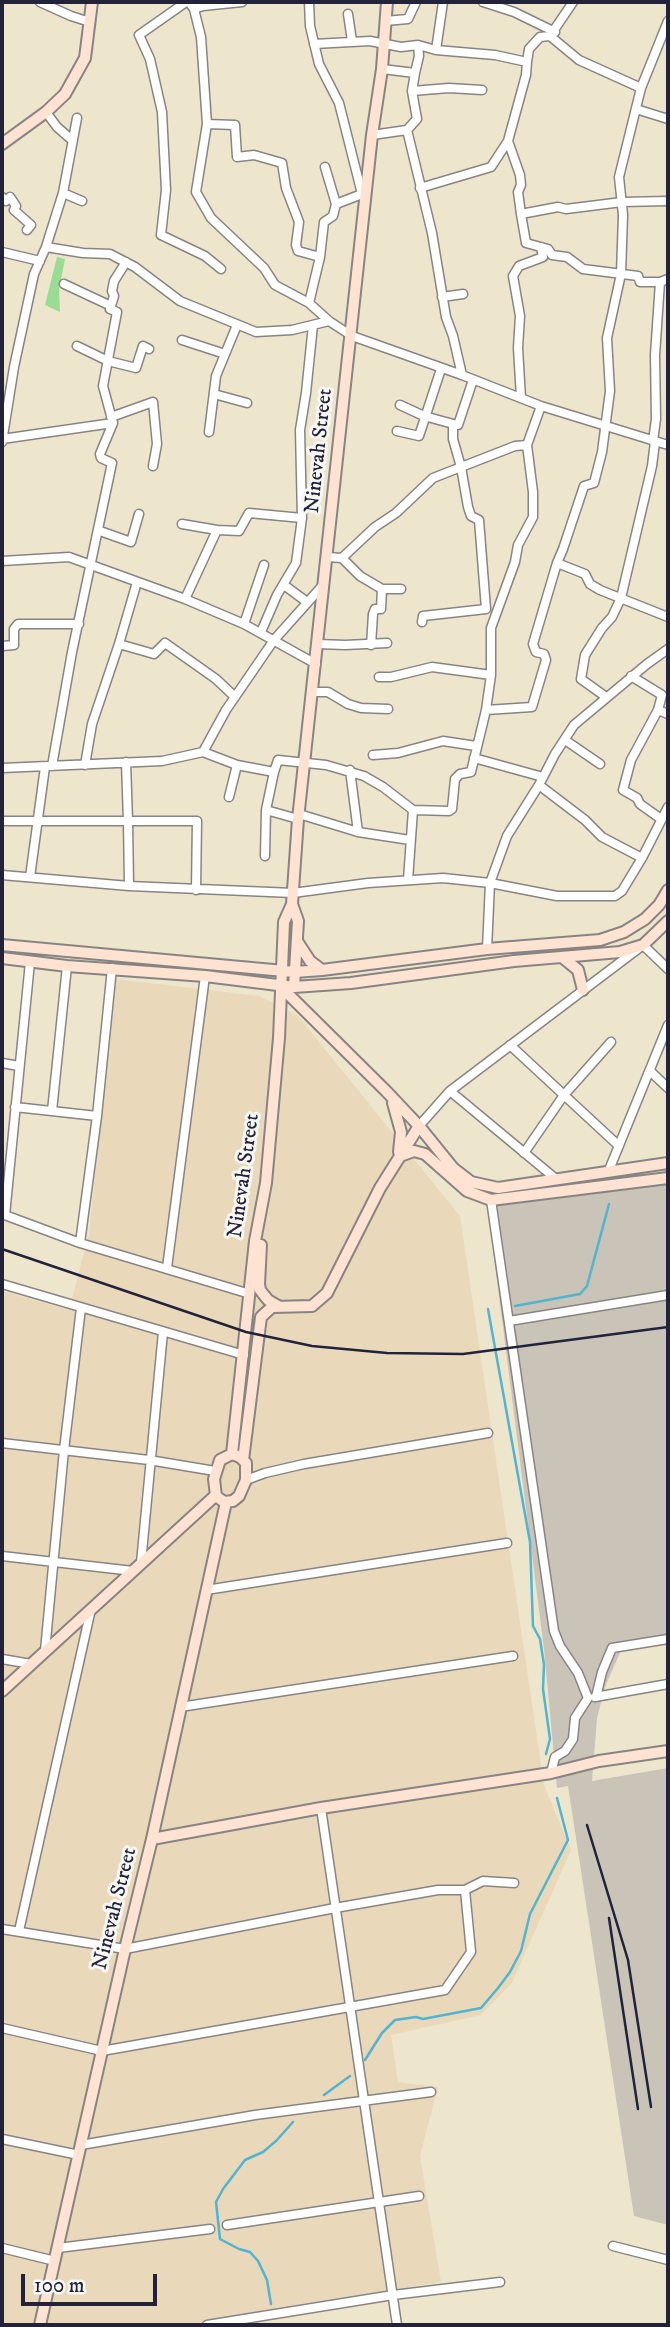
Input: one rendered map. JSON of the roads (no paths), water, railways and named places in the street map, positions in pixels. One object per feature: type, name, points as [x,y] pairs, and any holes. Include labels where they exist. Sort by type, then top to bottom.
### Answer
[{"type":"main road","points":[[2,144],[46,112],[65,94],[85,58],[92,2]]},
{"type":"main road","name":"Ninevah Street","points":[[232,1454],[255,1238],[259,1229],[266,1184],[274,1101],[284,922],[292,899],[298,816],[352,336],[364,195],[382,69],[387,2]]},
{"type":"main road","points":[[2,945],[282,971],[323,970],[487,949],[600,940],[624,932],[645,919],[659,905],[668,890]]},
{"type":"main road","name":"Ninevah Street","points":[[292,899],[297,915],[294,987]]},
{"type":"main road","points":[[2,958],[67,966],[205,976],[294,987],[620,952],[643,944],[668,921]]},
{"type":"main road","points":[[297,941],[310,961],[323,970]]},
{"type":"main road","points":[[562,957],[578,970],[583,990]]},
{"type":"main road","points":[[390,963],[391,977]]},
{"type":"main road","points":[[281,987],[419,1126],[469,1187],[498,1188],[668,1163]]},
{"type":"main road","points":[[386,1091],[395,1106],[400,1123],[398,1158]]},
{"type":"main road","points":[[243,1460],[259,1322],[264,1313],[278,1306],[312,1306],[327,1293],[398,1158],[419,1126]]},
{"type":"main road","points":[[398,1158],[414,1151],[425,1154],[491,1200],[668,1178]]},
{"type":"main road","points":[[259,1229],[259,1284],[264,1296],[278,1306]]},
{"type":"main road","points":[[232,1454],[243,1460],[247,1467],[246,1480],[239,1496],[226,1502],[216,1496],[213,1484],[215,1471],[220,1460],[232,1454]]},
{"type":"main road","points":[[2,1691],[216,1496]]},
{"type":"main road","name":"Ninevah Street","points":[[40,2325],[152,1839],[226,1502]]},
{"type":"main road","points":[[152,1839],[321,1808],[551,1773],[668,1751]]},
{"type":"street","points":[[40,2],[90,22]]},
{"type":"street","points":[[221,269],[205,256],[161,235],[166,190],[162,113],[150,59],[139,34],[190,4],[242,2]]},
{"type":"street","points":[[309,2],[319,64],[343,114],[351,154],[364,195],[336,204]]},
{"type":"street","points":[[385,21],[408,19],[416,2]]},
{"type":"street","points":[[436,50],[443,2]]},
{"type":"street","points":[[483,2],[514,12],[552,34],[579,60],[641,88]]},
{"type":"street","points":[[420,188],[491,167],[508,141],[526,75],[529,49],[537,38],[552,34],[573,2]]},
{"type":"street","points":[[190,4],[201,37],[207,124],[196,192],[211,218],[264,268],[275,285],[309,303],[329,321],[352,336],[541,406],[668,445]]},
{"type":"street","points":[[348,15],[352,41]]},
{"type":"street","points":[[486,710],[532,707],[546,660],[544,654],[537,652],[533,644],[584,486],[594,483],[610,391],[607,338],[621,274],[622,202],[619,177],[641,88],[668,20]]},
{"type":"street","points":[[314,44],[383,42],[401,47],[418,45],[436,50],[495,55],[527,62]]},
{"type":"street","points":[[373,135],[407,130],[417,119],[412,90],[419,56],[418,45]]},
{"type":"street","points":[[382,69],[415,74]]},
{"type":"street","points":[[412,90],[482,90]]},
{"type":"street","points":[[636,109],[668,119]]},
{"type":"street","points":[[46,112],[57,127],[72,140]]},
{"type":"street","points":[[77,118],[63,193],[46,247],[34,274],[2,440],[112,420],[153,402],[157,444],[153,466]]},
{"type":"street","points":[[207,124],[235,125],[237,157],[254,155],[282,163],[286,188],[299,222],[296,245],[298,251],[320,257]]},
{"type":"street","points":[[407,130],[439,268],[442,297],[462,375]]},
{"type":"street","points":[[508,141],[520,175],[521,185],[518,192],[526,243],[548,249],[552,255],[567,257],[583,269],[638,276],[640,282],[664,280],[654,355],[656,419],[652,466],[621,598],[612,617],[585,655],[581,679],[606,697]]},
{"type":"street","points":[[309,303],[320,257],[324,222],[333,216],[336,204],[325,167]]},
{"type":"street","points":[[63,193],[82,201]]},
{"type":"street","points":[[2,197],[6,201],[10,197],[16,206],[13,210],[31,225],[27,230]]},
{"type":"street","points":[[521,215],[558,207],[668,201]]},
{"type":"street","points":[[46,247],[110,254],[127,262],[180,301],[256,332],[292,330],[329,321]]},
{"type":"street","points":[[521,398],[518,348],[520,316],[513,276],[519,266],[543,257],[541,247]]},
{"type":"street","points":[[2,252],[40,261]]},
{"type":"street","points":[[30,877],[37,821],[100,531],[112,463],[101,458],[100,453],[112,420],[103,386],[117,312],[110,309],[114,281],[127,262]]},
{"type":"street","points":[[64,284],[111,306]]},
{"type":"street","points":[[442,297],[463,294]]},
{"type":"street","points":[[209,432],[216,376],[237,325]]},
{"type":"street","points":[[261,632],[277,595],[296,563],[302,518],[300,430],[313,325]]},
{"type":"street","points":[[182,340],[225,354]]},
{"type":"street","points":[[77,346],[108,361],[136,368],[143,346],[149,348]]},
{"type":"street","points":[[397,431],[419,436],[441,369]]},
{"type":"street","points":[[458,425],[473,380]]},
{"type":"street","points":[[214,394],[247,403]]},
{"type":"street","points":[[400,405],[424,416],[458,425]]},
{"type":"street","points":[[265,856],[266,810],[278,760],[350,770],[383,787],[413,810],[452,809],[455,779],[460,774],[471,772],[486,710],[491,675],[491,628],[515,562],[518,545],[533,517],[527,445],[541,406]]},
{"type":"street","points":[[422,622],[423,616],[486,609],[479,520],[471,516],[468,507],[453,439],[453,425],[458,425]]},
{"type":"street","points":[[342,558],[433,478],[515,446],[527,445]]},
{"type":"street","points":[[100,531],[131,542],[139,513]]},
{"type":"street","points":[[182,524],[239,531],[249,513],[302,518]]},
{"type":"street","points":[[185,600],[217,530]]},
{"type":"street","points":[[2,561],[69,557],[244,624],[290,652],[316,664]]},
{"type":"street","points":[[327,557],[342,558],[360,576],[382,589],[401,589]]},
{"type":"street","points":[[557,563],[585,574],[590,584],[668,617]]},
{"type":"street","points":[[244,624],[264,565]]},
{"type":"street","points":[[85,765],[92,724],[119,644],[136,582]]},
{"type":"street","points":[[203,752],[235,697],[274,640],[324,584]]},
{"type":"street","points":[[284,585],[307,601]]},
{"type":"street","points":[[371,645],[373,614],[375,609],[381,609],[382,589]]},
{"type":"street","points":[[2,646],[14,645],[14,629],[18,624],[79,624]]},
{"type":"street","points":[[119,644],[154,654],[165,642],[216,679],[235,697]]},
{"type":"street","points":[[318,644],[387,643]]},
{"type":"street","points":[[487,949],[489,883],[507,836],[574,725],[631,676],[668,649]]},
{"type":"street","points":[[379,677],[391,677],[432,667],[491,675]]},
{"type":"street","points":[[631,676],[662,695],[658,710],[631,760],[623,790],[637,798],[640,804],[661,819]]},
{"type":"street","points":[[313,692],[328,692],[361,708],[388,709]]},
{"type":"street","points":[[658,710],[668,714]]},
{"type":"street","points":[[565,740],[600,764]]},
{"type":"street","points":[[373,755],[398,753],[443,741],[476,746]]},
{"type":"street","points":[[2,768],[162,761],[203,752],[237,765],[274,772]]},
{"type":"street","points":[[474,758],[541,781],[602,837],[642,858]]},
{"type":"street","points":[[126,762],[129,887]]},
{"type":"street","points":[[229,797],[237,765]]},
{"type":"street","points":[[350,770],[358,832]]},
{"type":"street","points":[[2,875],[292,899],[443,877],[556,896],[615,896],[622,891],[642,858],[668,807]]},
{"type":"street","points":[[266,810],[358,832],[410,840]]},
{"type":"street","points":[[408,880],[413,810]]},
{"type":"street","points":[[2,821],[197,821],[196,890]]},
{"type":"street","points":[[419,1126],[450,1091],[643,944],[668,969]]},
{"type":"street","points":[[30,962],[3,1215],[80,1243],[250,1294]]},
{"type":"street","points":[[52,1111],[67,966]]},
{"type":"street","points":[[80,1243],[97,1116],[112,968]]},
{"type":"street","points":[[167,1268],[205,976]]},
{"type":"street","points":[[609,1170],[667,1030]]},
{"type":"street","points":[[524,1153],[564,1095],[611,1042]]},
{"type":"street","points":[[510,1045],[619,1146]]},
{"type":"street","points":[[2,1063],[19,1066]]},
{"type":"street","points":[[650,1071],[668,1087]]},
{"type":"street","points":[[450,1091],[556,1179]]},
{"type":"street","points":[[15,1107],[97,1116]]},
{"type":"street","points":[[491,1200],[554,1631],[560,1646],[592,1697]]},
{"type":"street","points":[[2,1284],[244,1356]]},
{"type":"street","points":[[509,1321],[668,1295]]},
{"type":"street","points":[[45,1651],[81,1308]]},
{"type":"street","points":[[2,1556],[137,1567],[163,1332]]},
{"type":"street","points":[[246,1480],[304,1464],[488,1433]]},
{"type":"street","points":[[2,1443],[149,1460],[215,1471]]},
{"type":"street","points":[[206,1590],[507,1544]]},
{"type":"street","points":[[19,1931],[91,1609]]},
{"type":"street","points":[[551,1773],[555,1757],[565,1751],[573,1739],[575,1718],[592,1697],[612,1648],[668,1639]]},
{"type":"street","points":[[180,1707],[513,1656]]},
{"type":"street","points":[[2,1659],[31,1664]]},
{"type":"street","points":[[592,1697],[668,1684]]},
{"type":"street","points":[[321,1808],[397,2325]]},
{"type":"street","points":[[2,1929],[125,1949],[335,1908],[439,1890],[465,1890],[483,1881],[514,1883]]},
{"type":"street","points":[[2,2028],[102,2050],[445,1990],[471,1952],[465,1890]]},
{"type":"street","points":[[2,2139],[80,2150],[255,2115],[431,2092]]},
{"type":"street","points":[[227,2225],[378,2200],[419,2196]]},
{"type":"street","points":[[58,2248],[210,2229]]},
{"type":"street","points":[[613,2246],[668,2260]]},
{"type":"street","points":[[2,2248],[55,2261]]},
{"type":"street","points":[[207,2325],[393,2295],[500,2282]]},
{"type":"waterway","points":[[515,1306],[580,1294],[587,1286],[609,1204]]},
{"type":"waterway","points":[[488,1309],[530,1542],[533,1626],[540,1639],[544,1665],[543,1689],[550,1739],[546,1754]]},
{"type":"waterway","points":[[365,2060],[382,2033],[395,2020],[416,2017],[423,2019],[481,2008],[510,1972],[521,1951],[530,1914],[568,1840],[557,1798]]},
{"type":"waterway","points":[[324,2095],[350,2076]]},
{"type":"waterway","points":[[271,2304],[267,2280],[258,2261],[250,2252],[220,2239],[216,2202],[245,2160],[263,2152],[293,2122]]},
{"type":"railway","points":[[2,1249],[246,1332],[312,1346],[387,1353],[463,1354],[668,1327]]},
{"type":"railway","points":[[587,1825],[628,1960],[651,2107]]},
{"type":"railway","points":[[609,1918],[638,2109]]}]
